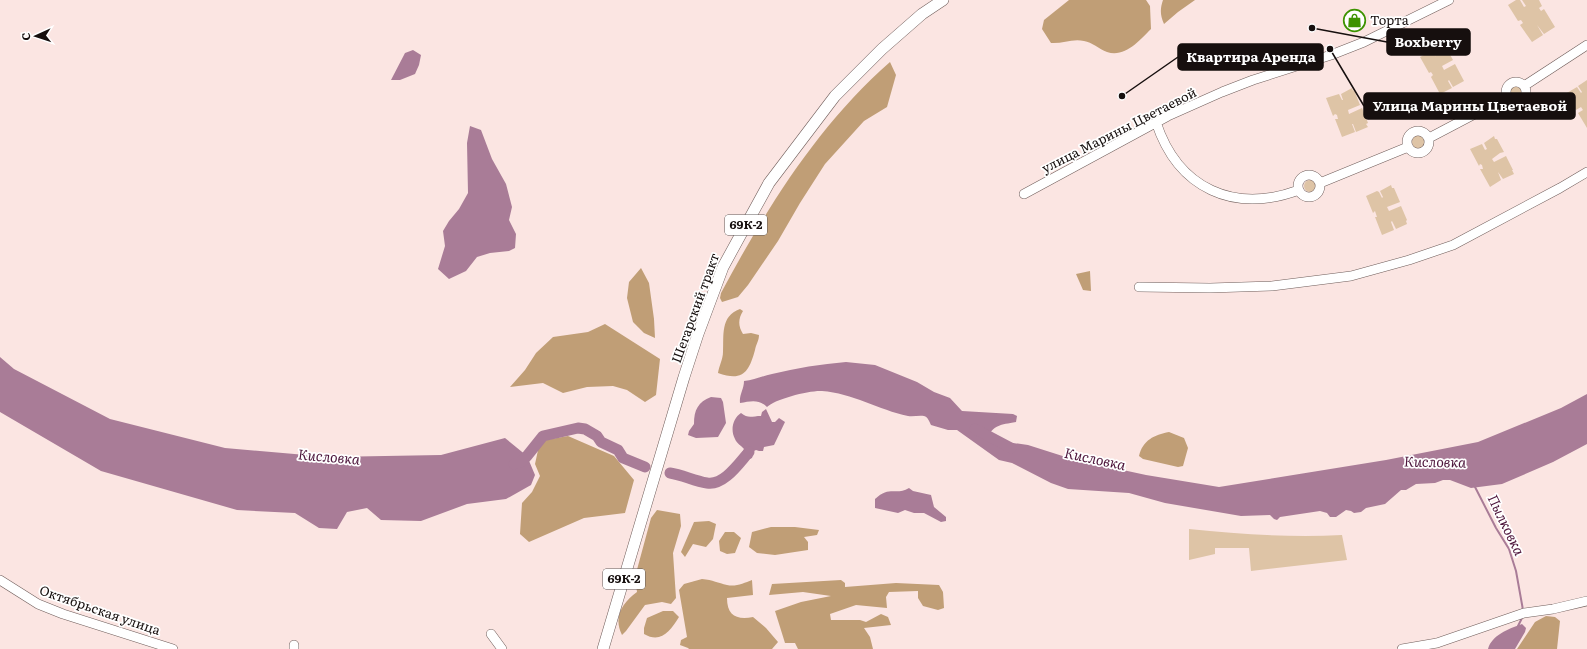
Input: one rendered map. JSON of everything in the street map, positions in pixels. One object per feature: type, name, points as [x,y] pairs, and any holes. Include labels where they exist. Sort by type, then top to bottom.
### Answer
[{"type":"main road","name":"Шегарский тракт","points":[[603,649],[646,509],[684,377],[723,267],[770,183],[835,96],[882,49],[922,14],[943,0]]},
{"type":"street","name":"улица Марины Цветаевой","points":[[1024,194],[1117,145],[1156,122],[1247,82],[1331,55],[1364,42],[1449,0]]},
{"type":"street","points":[[1524,86],[1587,45]]},
{"type":"street","points":[[1519,82],[1524,86],[1526,95],[1522,101],[1512,102],[1507,96],[1506,90],[1509,84],[1519,82]]},
{"type":"street","points":[[1429,138],[1507,96]]},
{"type":"street","points":[[1156,122],[1165,145],[1174,161],[1185,173],[1205,187],[1225,195],[1254,199],[1280,196],[1299,190]]},
{"type":"street","points":[[1416,131],[1423,132],[1429,138],[1428,148],[1423,153],[1413,153],[1408,147],[1407,143],[1409,136],[1416,131]]},
{"type":"street","points":[[1320,183],[1408,147]]},
{"type":"street","points":[[1139,287],[1210,288],[1272,286],[1351,276],[1409,260],[1453,245],[1556,191],[1587,172]]},
{"type":"street","points":[[1304,177],[1315,177],[1320,183],[1320,189],[1313,196],[1306,196],[1299,190],[1299,182],[1304,177]]},
{"type":"street","name":"Октябрьская улица","points":[[0,580],[38,604],[173,649]]},
{"type":"street","points":[[1402,649],[1437,643],[1524,614],[1586,602]]},
{"type":"street","points":[[491,634],[502,649]]},
{"type":"shaded area","points":[[1069,0],[1146,0],[1150,6],[1151,29],[1132,47],[1114,53],[1107,52],[1090,43],[1080,40],[1051,43],[1042,29],[1044,20]]},
{"type":"shaded area","points":[[1163,0],[1195,0],[1164,24],[1161,12]]},
{"type":"shaded area","points":[[1516,0],[1520,0],[1524,7],[1526,6],[1522,0],[1539,0],[1542,6],[1539,8],[1541,11],[1544,9],[1555,27],[1544,34],[1537,25],[1543,35],[1532,42],[1520,25],[1523,23],[1521,20],[1518,21],[1508,5]]},
{"type":"shaded area","points":[[1444,44],[1453,60],[1442,66],[1444,70],[1455,64],[1464,81],[1453,87],[1449,80],[1448,81],[1452,88],[1440,94],[1431,77],[1433,75],[1431,72],[1429,73],[1420,57],[1432,51],[1436,57],[1433,51]]},
{"type":"shaded area","points":[[890,62],[896,75],[887,107],[864,121],[825,164],[778,241],[748,285],[738,297],[722,302],[720,298],[721,293],[738,262],[756,230],[795,170],[840,113]]},
{"type":"shaded area","points":[[1587,80],[1587,128],[1578,113],[1583,110],[1581,107],[1576,110],[1565,94],[1577,87],[1581,93],[1582,92],[1578,86]]},
{"type":"shaded area","points":[[1514,85],[1520,85],[1524,89],[1524,95],[1520,99],[1514,99],[1510,95],[1510,89]]},
{"type":"shaded area","points":[[1352,88],[1360,105],[1348,110],[1349,114],[1362,108],[1368,123],[1366,124],[1368,127],[1356,132],[1352,124],[1355,132],[1342,137],[1335,119],[1338,119],[1337,115],[1335,114],[1333,116],[1326,98],[1339,94],[1343,100],[1341,94]]},
{"type":"shaded area","points":[[1416,135],[1422,135],[1426,139],[1426,145],[1422,149],[1416,149],[1412,145],[1412,139]]},
{"type":"shaded area","points":[[1494,136],[1504,152],[1492,159],[1494,162],[1506,156],[1514,174],[1503,179],[1498,172],[1501,180],[1490,187],[1480,169],[1483,169],[1482,165],[1480,164],[1479,166],[1470,149],[1482,144],[1485,150],[1487,149],[1484,143]]},
{"type":"shaded area","points":[[1310,180],[1314,182],[1316,186],[1314,190],[1310,192],[1306,190],[1304,186],[1306,182]]},
{"type":"shaded area","points":[[1391,185],[1392,188],[1394,188],[1400,202],[1387,207],[1389,211],[1401,206],[1407,220],[1407,224],[1396,229],[1392,221],[1394,230],[1382,235],[1375,217],[1377,217],[1375,211],[1373,213],[1366,196],[1377,191],[1382,198],[1383,197],[1380,191]]},
{"type":"shaded area","points":[[641,268],[649,283],[655,338],[644,333],[633,322],[627,298],[629,282]]},
{"type":"shaded area","points":[[1090,271],[1091,291],[1083,290],[1076,274]]},
{"type":"shaded area","points":[[740,309],[743,311],[739,322],[743,334],[751,333],[759,335],[753,358],[744,373],[733,376],[718,373],[723,355],[724,327],[726,321],[729,316]]},
{"type":"shaded area","points":[[605,324],[660,359],[656,395],[645,402],[627,390],[613,386],[587,387],[563,393],[543,383],[510,387],[525,370],[536,353],[553,337],[588,332]]},
{"type":"shaded area","points":[[1169,432],[1184,438],[1188,448],[1183,466],[1178,467],[1143,459],[1139,456],[1146,442],[1154,437]]},
{"type":"shaded area","points":[[568,436],[614,456],[634,480],[625,513],[584,518],[529,542],[520,534],[522,503],[532,492],[540,476],[535,464],[540,441]]},
{"type":"shaded area","points":[[657,510],[680,514],[681,526],[673,553],[676,598],[671,604],[662,602],[645,605],[622,635],[618,622],[620,611],[627,601],[637,592],[635,577],[651,518]]},
{"type":"shaded area","points":[[709,521],[716,524],[713,539],[706,547],[693,544],[685,557],[681,552],[694,522]]},
{"type":"shaded area","points":[[771,527],[795,527],[819,530],[817,535],[804,537],[808,542],[808,550],[775,555],[757,553],[749,547],[752,532]]},
{"type":"shaded area","points":[[1189,529],[1266,535],[1342,535],[1347,560],[1251,571],[1249,548],[1215,548],[1215,554],[1189,560]]},
{"type":"shaded area","points":[[725,532],[734,532],[741,538],[735,553],[727,554],[720,551],[719,541]]},
{"type":"shaded area","points":[[702,579],[730,585],[740,584],[752,580],[753,595],[727,598],[727,604],[731,613],[734,615],[742,618],[753,617],[766,628],[778,642],[772,649],[689,649],[680,645],[681,640],[687,637],[679,590],[684,584]]},
{"type":"shaded area","points":[[841,580],[845,583],[845,587],[896,583],[939,585],[943,592],[944,608],[938,610],[923,606],[918,598],[918,591],[889,592],[886,597],[887,608],[856,605],[830,614],[831,620],[860,620],[866,622],[881,614],[888,617],[891,625],[864,628],[870,637],[873,649],[798,649],[795,643],[785,643],[775,611],[801,602],[831,596],[803,592],[769,595],[772,584]]},
{"type":"shaded area","points":[[663,611],[673,611],[679,617],[672,627],[660,637],[655,638],[644,634],[647,618]]},
{"type":"shaded area","points":[[1546,616],[1555,617],[1560,621],[1557,649],[1517,649],[1535,622]]},
{"type":"water","points":[[413,50],[421,55],[415,74],[400,80],[391,80],[405,53]]},
{"type":"water","points":[[470,126],[481,130],[492,159],[506,184],[512,207],[509,220],[516,234],[515,248],[509,251],[490,253],[477,257],[466,271],[449,279],[438,269],[445,246],[443,231],[459,209],[468,193],[467,143]]},
{"type":"water","points":[[0,357],[14,369],[110,419],[225,448],[329,457],[441,455],[505,438],[527,456],[535,475],[531,485],[506,499],[467,504],[421,521],[381,520],[367,508],[347,512],[337,529],[319,528],[295,513],[237,510],[101,471],[0,412]]},
{"type":"water","points":[[846,362],[875,365],[917,382],[934,392],[950,398],[962,411],[1013,414],[1017,416],[1016,422],[998,426],[992,431],[986,440],[992,442],[1028,445],[1072,459],[1146,475],[1219,487],[1386,460],[1478,442],[1561,408],[1587,394],[1587,444],[1553,462],[1502,484],[1471,488],[1450,480],[1443,480],[1435,483],[1416,484],[1406,490],[1401,490],[1385,504],[1366,508],[1361,512],[1354,513],[1346,510],[1336,517],[1330,517],[1327,513],[1320,511],[1280,517],[1277,520],[1270,515],[1241,516],[1165,503],[1129,493],[1068,489],[1051,483],[1012,463],[999,460],[957,430],[948,430],[931,425],[928,419],[924,416],[910,416],[897,413],[833,392],[817,391],[801,394],[777,401],[767,407],[758,402],[751,401],[740,403],[744,381],[799,368]]},
{"type":"water","points":[[711,397],[721,398],[723,402],[726,423],[718,437],[696,438],[688,435],[694,424],[698,407],[703,401]]},
{"type":"water","points":[[766,409],[772,422],[775,422],[779,418],[785,422],[774,445],[764,447],[763,451],[754,451],[752,458],[740,463],[739,458],[744,449],[733,436],[734,421],[741,413],[748,417],[761,416],[762,412]]},
{"type":"water","points":[[909,488],[913,491],[931,495],[934,507],[946,517],[946,521],[941,522],[924,513],[914,513],[905,510],[898,513],[875,508],[875,499],[885,492],[900,491]]},
{"type":"water","points":[[1522,624],[1526,628],[1525,632],[1515,649],[1488,649],[1493,640],[1501,633]]},
{"type":"waterway","name":"Кисловка","points":[[514,464],[521,462],[543,436],[578,428],[585,429],[597,436],[601,442],[618,450],[623,458],[645,467]]},
{"type":"waterway","name":"Кисловка","points":[[975,429],[1011,448]]},
{"type":"waterway","name":"Кисловка","points":[[670,473],[702,482],[713,483],[731,473],[749,452]]},
{"type":"waterway","name":"Пылковка","points":[[1474,485],[1496,528],[1509,549],[1516,571],[1523,610]]},
{"type":"waterway","name":"Пылковка","points":[[1518,626],[1522,618]]},
{"type":"place","name":"Торта","points":[[1354,20]]},
{"type":"place","name":"Boxberry","points":[[1312,28]]},
{"type":"place","name":"Улица Марины Цветаевой","points":[[1330,49]]},
{"type":"place","name":"Квартира Аренда","points":[[1122,96]]}]
